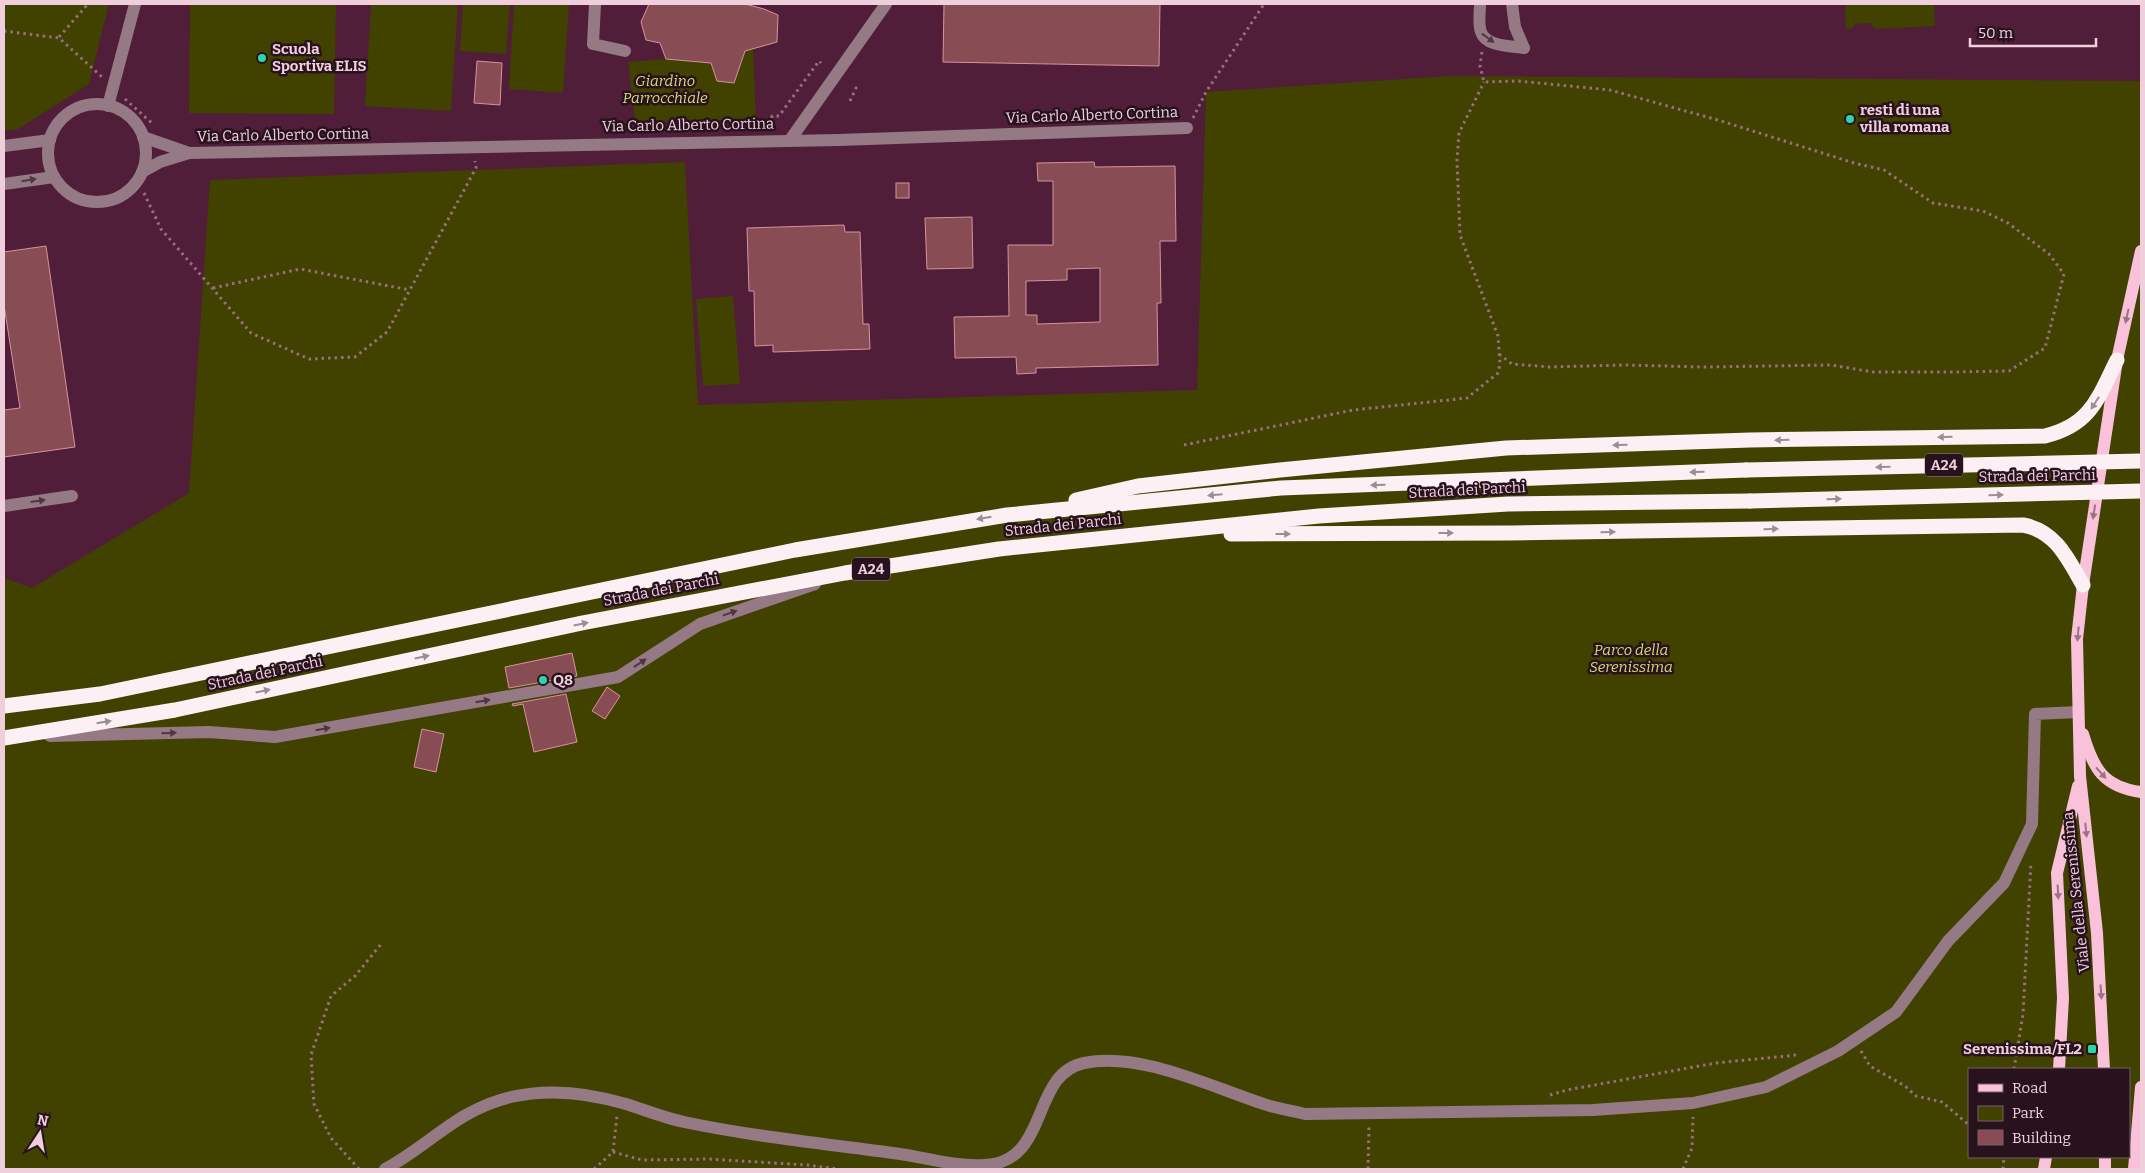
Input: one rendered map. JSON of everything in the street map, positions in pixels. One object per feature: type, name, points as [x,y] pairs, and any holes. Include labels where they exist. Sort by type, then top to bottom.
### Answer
[{"type":"highway","points":[[1007,515],[1138,486],[1506,448],[1759,440],[2045,436],[2062,432],[2085,416],[2100,395],[2117,360]]},
{"type":"highway","name":"Strada dei Parchi","points":[[4,706],[100,694],[796,550],[1007,515],[1281,488],[1746,470],[2141,461]]},
{"type":"highway","name":"Strada dei Parchi","points":[[10,738],[175,710],[582,623],[845,573],[999,549],[1319,516],[1508,504],[2141,491]]},
{"type":"highway","points":[[1147,534],[1512,533],[2023,525],[2037,529],[2056,542],[2063,550],[2083,585]]},
{"type":"main road","name":"Viale della Serenissima","points":[[2104,1068],[2097,933],[2080,776],[2078,639],[2083,585],[2117,360],[2141,251]]},
{"type":"main road","name":"Viale della Serenissima","points":[[2078,712],[2092,761],[2098,772],[2111,783],[2141,792]]},
{"type":"main road","points":[[2059,1068],[2063,998],[2057,873],[2080,776]]},
{"type":"main road","points":[[2134,1169],[2141,1087]]},
{"type":"street","points":[[108,106],[135,4]]},
{"type":"street","points":[[595,4],[593,44],[626,51]]},
{"type":"street","points":[[790,140],[886,4]]},
{"type":"street","points":[[1480,4],[1481,32],[1485,38],[1498,44],[1524,48],[1514,27],[1512,4]]},
{"type":"street","points":[[4,184],[54,177],[49,165],[48,152],[50,140],[56,126],[66,115],[79,108],[94,104],[108,106],[123,112],[135,123],[143,137],[145,161],[142,172]]},
{"type":"street","name":"Via Carlo Alberto Cortina","points":[[54,177],[63,188],[74,196],[88,201],[102,201],[116,198],[127,192],[142,172],[160,162],[189,154],[474,146],[839,140],[1187,128]]},
{"type":"street","name":"Via Carlo Alberto Cortina","points":[[143,137],[189,154]]},
{"type":"street","points":[[4,146],[50,140]]},
{"type":"street","points":[[4,506],[72,496]]},
{"type":"street","points":[[10,738],[209,732],[275,737],[618,677],[700,624],[845,573]]},
{"type":"street","points":[[385,1169],[399,1161],[453,1121],[482,1106],[510,1097],[538,1092],[562,1092],[619,1102],[682,1122],[752,1135],[902,1154],[959,1165],[988,1166],[1007,1159],[1025,1146],[1036,1127],[1049,1093],[1061,1074],[1082,1063],[1110,1060],[1146,1065],[1271,1106],[1304,1114],[1593,1110],[1693,1103],[1766,1086],[1828,1056],[1896,1012],[1948,941],[2004,883],[2032,824],[2035,714],[2078,712]]},
{"type":"path","points":[[59,38],[88,4]]},
{"type":"path","points":[[1187,128],[1206,92],[1264,4]]},
{"type":"path","points":[[4,31],[59,38],[160,131]]},
{"type":"path","points":[[1184,445],[1353,410],[1467,398],[1498,373],[1498,336],[1460,235],[1457,160],[1459,133],[1484,82],[1480,66],[1485,38]]},
{"type":"path","points":[[772,118],[772,116],[779,116],[819,61],[821,63]]},
{"type":"path","points":[[1484,82],[1518,81],[1610,90],[1718,120],[1854,163],[1884,170],[1933,203],[1983,211],[2008,223],[2049,254],[2064,274],[2045,348],[2009,371],[1874,372],[1831,365],[1704,366],[1625,364],[1549,367],[1512,364],[1499,354]]},
{"type":"path","points":[[850,101],[856,88],[853,86]]},
{"type":"path","points":[[144,193],[161,229],[251,333],[309,359],[355,357],[388,332],[476,168],[474,146]]},
{"type":"path","points":[[213,288],[300,269],[410,290]]},
{"type":"path","points":[[2014,1068],[2023,1014],[2031,852]]},
{"type":"path","points":[[358,1169],[331,1138],[314,1104],[311,1055],[331,996],[355,976],[382,943]]},
{"type":"path","points":[[1854,1040],[1870,1066],[1905,1086],[1916,1096],[1942,1102],[1968,1123]]},
{"type":"path","points":[[1541,1098],[1567,1090],[1716,1063],[1787,1054],[1828,1056]]},
{"type":"path","points":[[594,1169],[613,1152],[619,1102]]},
{"type":"path","points":[[1683,1169],[1692,1148],[1693,1103]]},
{"type":"path","points":[[1368,1169],[1369,1112]]},
{"type":"path","points":[[613,1152],[642,1160],[708,1159],[807,1165],[838,1169]]},
{"type":"green space","points":[[4,4],[109,4],[89,84],[18,129],[4,131]]},
{"type":"green space","name":"Scuola Sportiva ELIS","points":[[190,4],[336,4],[334,114],[189,113]]},
{"type":"green space","name":"Scuola Sportiva ELIS","points":[[371,4],[458,4],[451,111],[365,106]]},
{"type":"green space","points":[[463,4],[510,4],[506,54],[460,51]]},
{"type":"green space","points":[[514,4],[569,4],[563,93],[509,89]]},
{"type":"green space","points":[[1845,4],[1934,4],[1935,26],[1876,29],[1869,23],[1855,24],[1851,29],[1846,29]]},
{"type":"green space","name":"Giardino Parrocchiale","points":[[753,48],[756,120],[635,121],[628,62],[666,59],[711,63],[717,81],[734,83],[745,51]]},
{"type":"green space","name":"Parco della Serenissima","points":[[1450,76],[2141,81],[2141,1169],[4,1169],[4,578],[32,588],[189,493],[210,180],[685,162],[698,405],[1197,390],[1206,92]]},
{"type":"green space","points":[[733,296],[740,384],[703,386],[696,299]]},
{"type":"building","points":[[649,4],[745,4],[764,9],[778,15],[777,42],[745,51],[734,83],[717,81],[711,63],[666,59],[660,43],[646,40],[641,22]]},
{"type":"building","points":[[944,4],[1160,4],[1159,66],[943,62]]},
{"type":"building","points":[[477,61],[502,63],[500,105],[474,103]]},
{"type":"building","points":[[1094,162],[1095,167],[1175,166],[1176,241],[1160,241],[1161,303],[1157,303],[1158,365],[1036,368],[1036,373],[1017,374],[1016,357],[955,358],[954,317],[1009,316],[1008,245],[1053,245],[1053,181],[1038,181],[1037,163]],"holes":[[[1100,268],[1100,322],[1037,324],[1037,315],[1026,315],[1026,281],[1067,280],[1067,269]]]},
{"type":"building","points":[[896,183],[909,183],[909,198],[896,198]]},
{"type":"building","points":[[972,217],[973,268],[927,269],[925,218]]},
{"type":"building","points":[[844,225],[845,232],[860,232],[863,324],[869,324],[870,349],[773,352],[773,345],[755,346],[754,291],[749,291],[747,228]]},
{"type":"building","points":[[46,246],[75,447],[4,457],[4,410],[20,408],[4,305],[4,252]]},
{"type":"building","points":[[572,653],[577,676],[509,688],[505,667]]},
{"type":"building","points":[[607,687],[620,696],[605,719],[592,711]]},
{"type":"building","points":[[566,694],[577,742],[534,752],[523,704],[513,706],[512,704]]},
{"type":"building","points":[[422,729],[444,734],[436,772],[414,767]]},
{"type":"place","name":"Scuola Sportiva ELIS","points":[[262,58]]},
{"type":"place","name":"resti di una villa romana","points":[[1850,119]]},
{"type":"place","name":"Q8","points":[[543,680]]},
{"type":"place","name":"Serenissima/FL2","points":[[2092,1049]]}]
